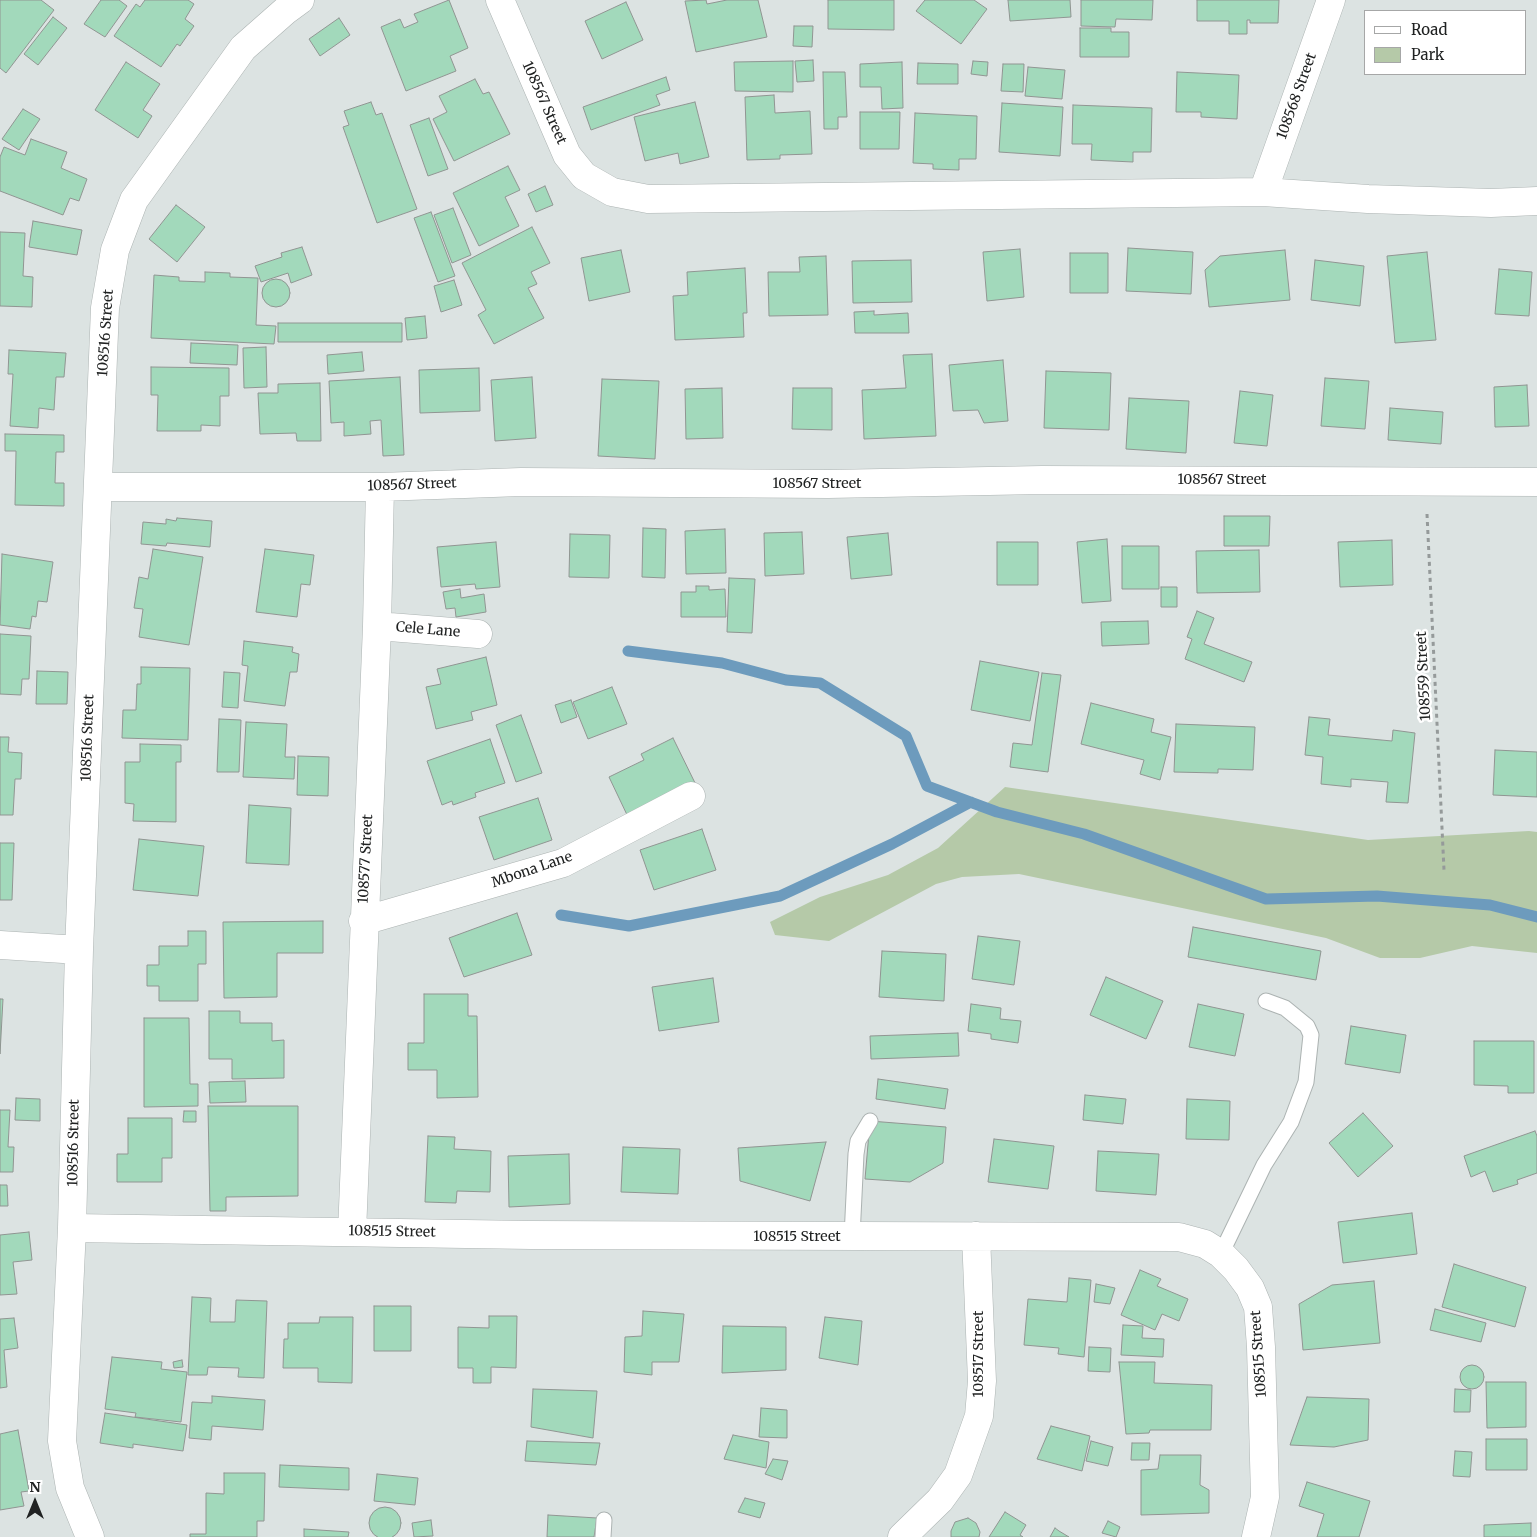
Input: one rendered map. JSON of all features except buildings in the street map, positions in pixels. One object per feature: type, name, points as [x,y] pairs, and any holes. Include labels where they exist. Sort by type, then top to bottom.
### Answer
[{"type":"street","name":"108516 Street","points":[[90,1537],[70,1488],[62,1441],[72,1228],[79,950],[105,308],[115,250],[134,200],[243,48],[300,0]]},
{"type":"street","name":"108567 Street","points":[[500,0],[567,155],[584,176],[612,192],[658,199],[1263,192],[1368,199],[1491,203],[1537,201]]},
{"type":"street","name":"108568 Street","points":[[1263,192],[1331,0]]},
{"type":"street","name":"108567 Street","points":[[98,487],[380,487],[521,482],[828,484],[1042,480],[1537,482]]},
{"type":"street","name":"108577 Street","points":[[352,1232],[363,921],[377,626],[380,487]]},
{"type":"street","name":"Cele Lane","points":[[377,626],[478,634]]},
{"type":"street","name":"Mbona Lane","points":[[363,921],[563,863],[691,796]]},
{"type":"street","points":[[0,945],[79,950]]},
{"type":"street","name":"108515 Street","points":[[72,1228],[852,1237],[1179,1237],[1205,1244],[1221,1254],[1236,1268],[1250,1288],[1258,1307],[1261,1347],[1265,1497],[1256,1537]]},
{"type":"street","name":"108517 Street","points":[[902,1537],[940,1500],[958,1475],[978,1416],[982,1381],[976,1236]]},
{"type":"lane","points":[[1221,1254],[1264,1165],[1291,1122],[1306,1082],[1311,1035],[1307,1026],[1285,1008],[1266,1001]]},
{"type":"lane","points":[[852,1237],[858,1141],[870,1121]]},
{"type":"lane","points":[[603,1537],[604,1520]]},
{"type":"path","name":"108559 Street","points":[[1426,481],[1444,870]]},
{"type":"green space","points":[[1005,787],[1368,840],[1537,832],[1537,953],[1472,946],[1420,958],[1380,958],[1326,938],[1019,874],[962,877],[936,884],[829,941],[775,935],[770,922],[820,897],[888,875],[938,848]]},
{"type":"waterway","points":[[628,651],[722,663],[786,680],[820,683],[906,736],[927,786],[997,812],[1084,834],[1266,899],[1377,896],[1490,905],[1537,917]]},
{"type":"waterway","points":[[561,915],[629,926],[780,896],[892,844],[971,802]]}]
